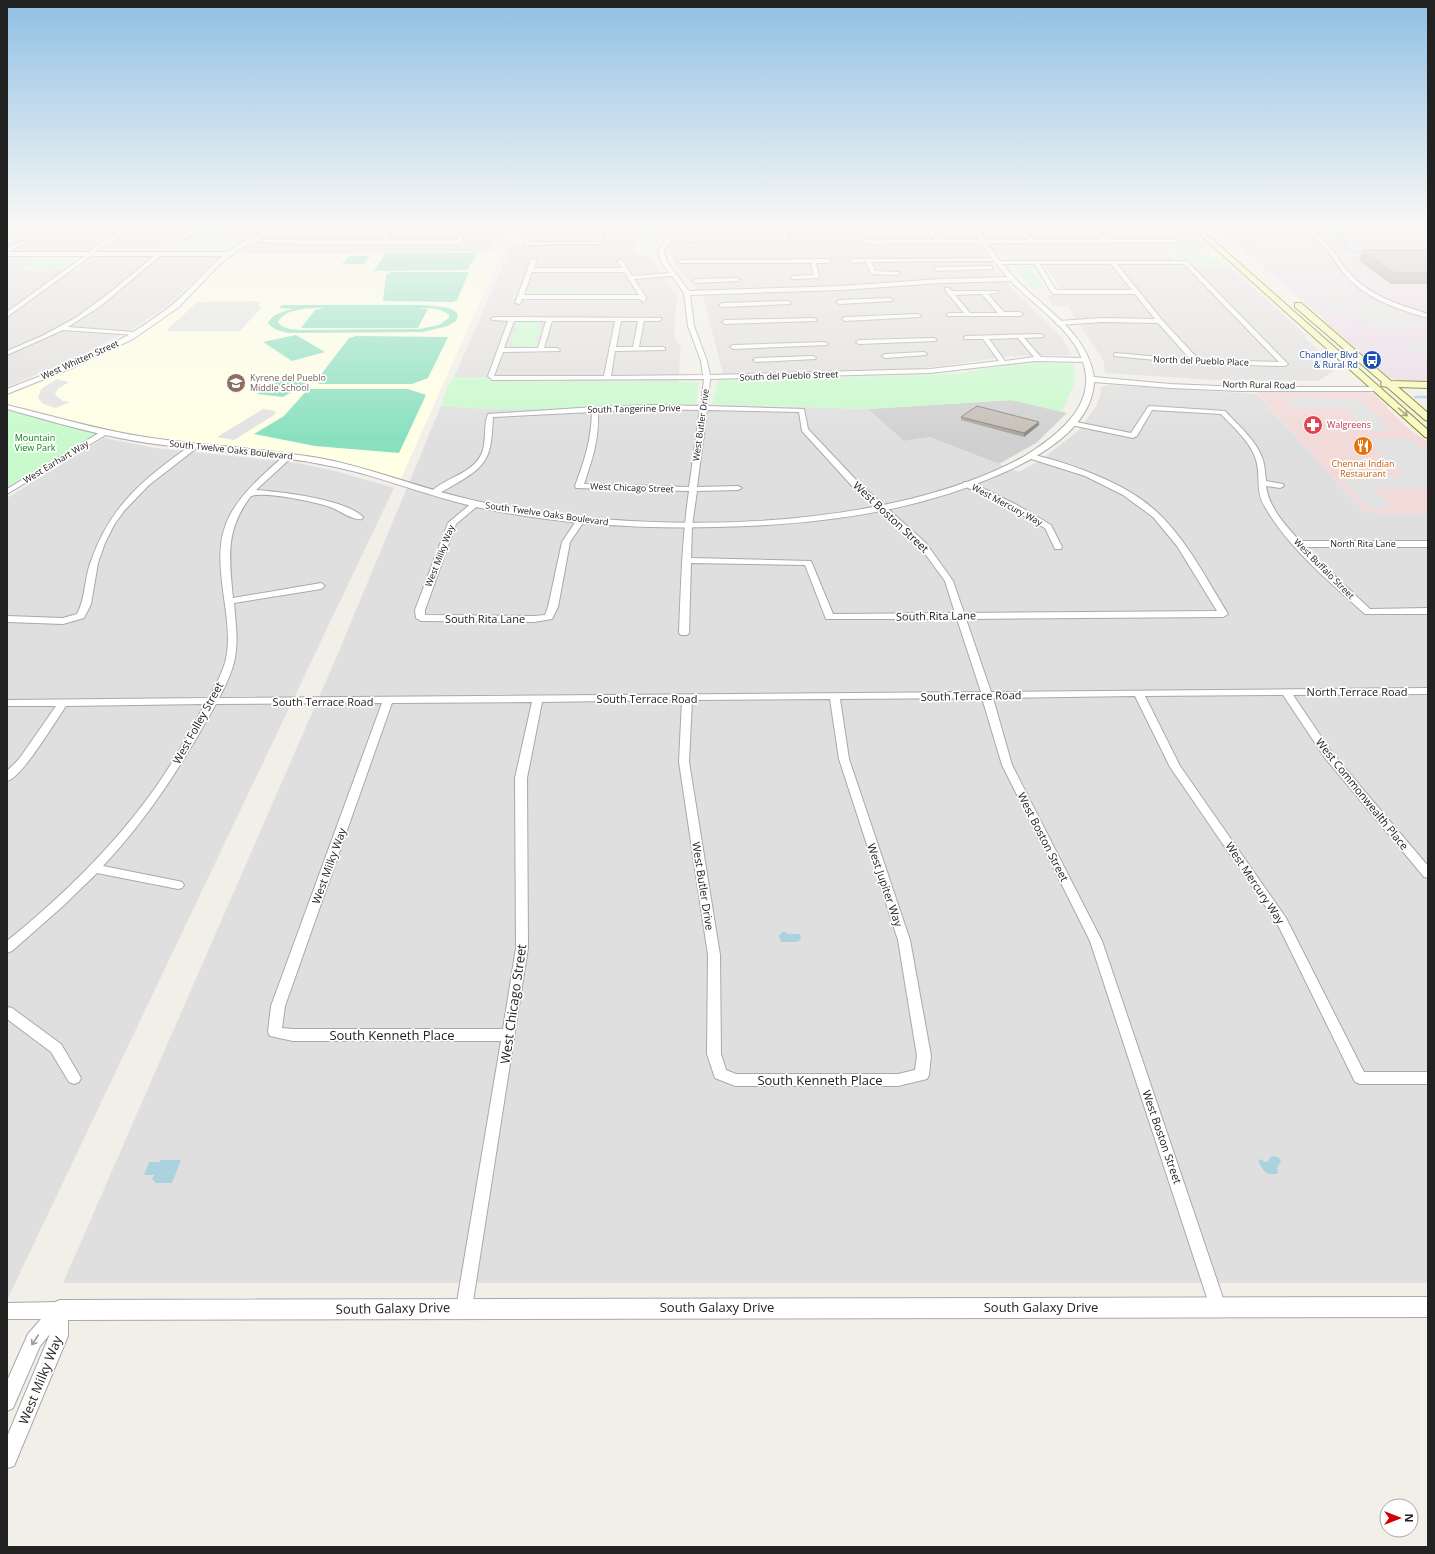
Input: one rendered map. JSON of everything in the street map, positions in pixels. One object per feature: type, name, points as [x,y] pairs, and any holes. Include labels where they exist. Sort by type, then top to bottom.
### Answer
[{"type":"main road","points":[[1273,297],[1428,435]]},
{"type":"main road","points":[[1290,298],[1428,418]]},
{"type":"main road","name":"North Rural Road","points":[[1376,387],[1428,385]]},
{"type":"main road","name":"North Rural Road","points":[[1393,387],[1428,390]]},
{"type":"street","points":[[7,315],[32,297]]},
{"type":"street","points":[[7,353],[61,328],[99,304],[108,297]]},
{"type":"street","name":"West Whitten Street","points":[[7,392],[85,360],[134,334],[168,312],[184,297]]},
{"type":"street","points":[[520,297],[519,300],[643,299],[642,297]]},
{"type":"street","name":"West Butler Drive","points":[[684,633],[688,526],[707,378],[704,361],[691,326],[687,297]]},
{"type":"street","points":[[786,297],[792,312]]},
{"type":"street","points":[[887,297],[895,308]]},
{"type":"street","points":[[954,297],[968,314]]},
{"type":"street","points":[[987,297],[1001,313]]},
{"type":"street","points":[[1030,297],[1076,341],[1086,360],[1090,377]]},
{"type":"street","points":[[1140,297],[1197,362]]},
{"type":"street","name":"North del Pueblo Place","points":[[1116,355],[1148,359],[1197,362],[1285,364],[1219,297]]},
{"type":"street","points":[[1380,297],[1390,302],[1428,316]]},
{"type":"street","points":[[839,302],[858,310],[895,308],[918,316]]},
{"type":"street","points":[[722,305],[741,313],[792,312],[814,320]]},
{"type":"street","points":[[845,318],[858,310],[895,308]]},
{"type":"street","points":[[725,322],[741,313],[792,312]]},
{"type":"street","points":[[949,315],[1001,313],[1020,314]]},
{"type":"street","points":[[494,319],[658,319]]},
{"type":"street","points":[[512,319],[501,350],[557,350]]},
{"type":"street","points":[[540,350],[550,319]]},
{"type":"street","points":[[607,378],[618,319]]},
{"type":"street","points":[[636,349],[641,319]]},
{"type":"street","points":[[1058,323],[1103,320],[1160,321]]},
{"type":"street","points":[[61,328],[134,334]]},
{"type":"street","points":[[966,338],[1041,336]]},
{"type":"street","points":[[1020,337],[1039,359]]},
{"type":"street","points":[[984,338],[1003,362]]},
{"type":"street","points":[[877,342],[889,364],[926,357],[915,340]]},
{"type":"street","points":[[859,342],[934,340]]},
{"type":"street","points":[[7,344],[22,347]]},
{"type":"street","points":[[752,346],[759,369],[814,361],[807,344]]},
{"type":"street","points":[[733,347],[826,344]]},
{"type":"street","points":[[612,349],[663,349]]},
{"type":"street","name":"South del Pueblo Street","points":[[501,350],[491,376],[492,378],[707,378],[759,369],[889,364],[946,370],[1003,362],[1039,359],[1086,360]]},
{"type":"street","name":"North Rural Road","points":[[1090,377],[1170,386],[1376,387]]},
{"type":"street","name":"South Twelve Oaks Boulevard","points":[[7,407],[105,433],[143,440],[316,460],[348,466],[476,504],[609,523],[688,526],[782,522],[829,517],[881,508],[928,497],[967,484],[1002,471],[1031,456],[1051,442],[1071,423],[1088,399],[1090,377]]},
{"type":"street","name":"South Tangerine Drive","points":[[435,492],[467,473],[479,463],[486,453],[490,415],[595,409],[704,407],[802,410]]},
{"type":"street","name":"West Buffalo Street","points":[[1071,423],[1133,436],[1150,408],[1223,412],[1255,450],[1260,460],[1262,494],[1268,507],[1320,568],[1368,612],[1428,612]]},
{"type":"street","name":"West Chicago Street","points":[[595,409],[595,432],[592,448],[579,486],[692,489]]},
{"type":"street","name":"West Boston Street","points":[[802,410],[805,429],[855,484],[923,545],[949,581],[987,696],[1007,765],[1096,941],[1218,1307]]},
{"type":"street","name":"West Earhart Way","points":[[7,492],[105,433]]},
{"type":"street","points":[[7,619],[63,622],[81,616],[86,608],[93,564],[103,535],[115,516],[130,498],[151,478],[194,447]]},
{"type":"street","name":"South Rita Lane","points":[[686,560],[808,563],[829,617],[1223,614],[1181,545],[1156,515],[1126,493],[1088,474],[1031,456]]},
{"type":"street","name":"West Folley Street","points":[[7,948],[26,933],[94,868],[135,823],[184,752],[219,688],[230,661],[233,645],[227,578],[226,542],[229,527],[235,513],[250,492],[258,483],[288,457]]},
{"type":"street","points":[[1261,483],[1280,486]]},
{"type":"street","name":"West Mercury Way","points":[[967,484],[1014,507],[1048,527],[1058,547]]},
{"type":"street","points":[[692,489],[738,488]]},
{"type":"street","points":[[250,492],[282,494],[325,501],[359,517]]},
{"type":"street","name":"West Milky Way","points":[[421,618],[420,610],[452,523],[476,504]]},
{"type":"street","name":"South Rita Lane","points":[[421,618],[534,619],[549,617],[553,607],[566,542],[581,520]]},
{"type":"street","name":"North Rita Lane","points":[[1298,544],[1428,544]]},
{"type":"street","points":[[230,601],[321,586]]},
{"type":"street","name":"North Terrace Road","points":[[1286,692],[1428,691]]},
{"type":"street","name":"South Terrace Road","points":[[7,703],[537,700],[1286,692]]},
{"type":"street","name":"West Commonwealth Place","points":[[1286,692],[1329,756],[1428,874]]},
{"type":"street","name":"West Mercury Way","points":[[1139,694],[1175,767],[1282,921],[1360,1078],[1428,1078]]},
{"type":"street","name":"West Jupiter Way","points":[[835,697],[844,759],[904,940],[924,1056],[922,1075]]},
{"type":"street","name":"West Butler Drive","points":[[687,698],[684,762],[714,955],[714,1054],[720,1074]]},
{"type":"street","name":"West Chicago Street","points":[[464,1308],[522,948],[521,778],[537,700]]},
{"type":"street","name":"West Milky Way","points":[[275,1032],[278,1006],[388,701]]},
{"type":"street","points":[[7,778],[23,761],[63,703]]},
{"type":"street","points":[[94,868],[178,885]]},
{"type":"street","points":[[7,1012],[56,1048],[74,1078]]},
{"type":"street","name":"South Kenneth Place","points":[[275,1032],[293,1035],[509,1035]]},
{"type":"street","name":"South Kenneth Place","points":[[720,1074],[735,1080],[898,1080],[922,1075]]},
{"type":"street","name":"South Galaxy Drive","points":[[7,1310],[1428,1307]]},
{"type":"street","name":"West Milky Way","points":[[7,1402],[34,1340],[60,1310]]},
{"type":"street","name":"West Milky Way","points":[[7,1459],[59,1336],[60,1310]]},
{"type":"shaded area","points":[[7,297],[177,297],[166,307],[139,325],[82,355],[7,387]]},
{"type":"shaded area","name":"Kyrene del Pueblo Middle School","points":[[184,297],[482,297],[400,481],[316,460],[143,440],[7,407],[7,392],[117,344],[168,312]]},
{"type":"shaded area","points":[[490,297],[677,297],[674,336],[681,348],[678,382],[498,381],[486,377],[454,377]]},
{"type":"shaded area","points":[[703,297],[1021,297],[1060,335],[1072,355],[1011,356],[926,368],[723,374]]},
{"type":"shaded area","points":[[1047,297],[1263,297],[1307,336],[1304,337],[1338,368],[1318,381],[1212,380],[1105,373],[1104,361],[1068,307],[1053,306]]},
{"type":"shaded area","points":[[1298,297],[1428,297],[1428,381],[1402,381],[1390,378],[1330,326],[1320,315]]},
{"type":"shaded area","points":[[1314,297],[1365,297],[1425,321],[1389,331],[1339,313],[1320,303],[1324,303]]},
{"type":"shaded area","points":[[197,302],[260,302],[258,306],[262,307],[240,331],[166,331]]},
{"type":"shaded area","points":[[1428,337],[1428,356],[1406,350]]},
{"type":"shaded area","points":[[57,379],[69,382],[59,388],[55,395],[63,401],[70,402],[56,408],[43,404],[38,398],[41,389]]},
{"type":"shaded area","points":[[1109,385],[1257,394],[1366,513],[1428,514],[1428,1283],[63,1283],[336,658],[441,406],[521,409],[696,404],[868,409],[904,441],[930,437],[1019,472],[1041,460],[1078,431],[1096,407],[1100,397],[1101,387]]},
{"type":"shaded area","points":[[1255,391],[1364,391],[1376,394],[1390,411],[1410,430],[1428,442],[1428,514],[1366,513]]},
{"type":"shaded area","points":[[1284,398],[1359,399],[1393,431],[1367,431],[1344,408],[1293,408]]},
{"type":"shaded area","points":[[1012,400],[1067,413],[1036,443],[999,464],[930,437],[904,441],[868,409]]},
{"type":"shaded area","points":[[263,409],[276,411],[274,413],[277,413],[234,440],[217,437]]},
{"type":"shaded area","points":[[104,438],[155,448],[298,463],[339,472],[394,488],[7,1300],[7,498]]},
{"type":"shaded area","points":[[1363,438],[1410,438],[1428,455],[1428,488],[1374,488],[1392,508],[1368,508],[1339,477],[1402,476]]},
{"type":"green space","points":[[384,297],[458,297],[457,300],[453,302],[383,301]]},
{"type":"green space","points":[[282,305],[425,305],[449,308],[456,312],[458,316],[456,321],[448,326],[423,332],[288,333],[275,329],[268,323],[275,315],[293,309],[279,308]],"holes":[[[324,308],[315,310],[301,328],[418,328],[428,309],[417,308],[438,309],[449,315],[449,318],[439,325],[420,329],[302,330],[286,328],[278,322],[281,317],[292,311]]]},
{"type":"green space","points":[[535,320],[547,321],[540,323],[538,330],[543,330],[541,335],[536,335],[535,340],[539,342],[539,347],[525,348],[524,346],[512,346],[514,340],[509,339],[512,333],[517,332],[519,328],[514,328],[516,322],[534,322]]},
{"type":"green space","points":[[296,335],[325,352],[292,361],[263,342]]},
{"type":"green space","points":[[356,336],[448,337],[428,378],[412,384],[319,384],[316,381],[349,338]]},
{"type":"green space","points":[[1023,362],[1075,364],[1074,384],[1062,412],[1012,400],[868,409],[712,404],[718,380],[955,374]]},
{"type":"green space","points":[[454,377],[486,377],[498,381],[699,382],[696,404],[536,409],[441,406],[448,385]]},
{"type":"green space","points":[[281,380],[306,383],[295,390],[270,386]]},
{"type":"green space","points":[[269,387],[294,391],[283,397],[257,394]]},
{"type":"green space","points":[[308,389],[408,389],[426,395],[399,453],[315,446],[254,434],[284,416]]},
{"type":"green space","name":"Mountain View Park","points":[[7,407],[105,433],[7,492]]},
{"type":"water","points":[[782,932],[786,932],[787,934],[800,934],[801,940],[796,942],[781,942],[779,936]]},
{"type":"water","points":[[1272,1156],[1278,1157],[1281,1161],[1277,1168],[1278,1173],[1276,1174],[1269,1174],[1264,1171],[1258,1161],[1261,1159],[1265,1162],[1268,1161]]},
{"type":"water","points":[[160,1160],[181,1160],[172,1183],[156,1183],[152,1179],[154,1175],[144,1175],[149,1162],[159,1162]]},
{"type":"building","points":[[977,406],[1039,422],[1024,433],[961,417]]},
{"type":"waterway","points":[[1415,397],[1428,397]]},
{"type":"place","name":"Chandler Blvd & Rural Rd","points":[[1372,360]]},
{"type":"place","name":"Kyrene del Pueblo Middle School","points":[[236,383]]},
{"type":"place","name":"Walgreens","points":[[1313,425]]},
{"type":"place","name":"Chennai Indian Restaurant","points":[[1363,446]]}]
